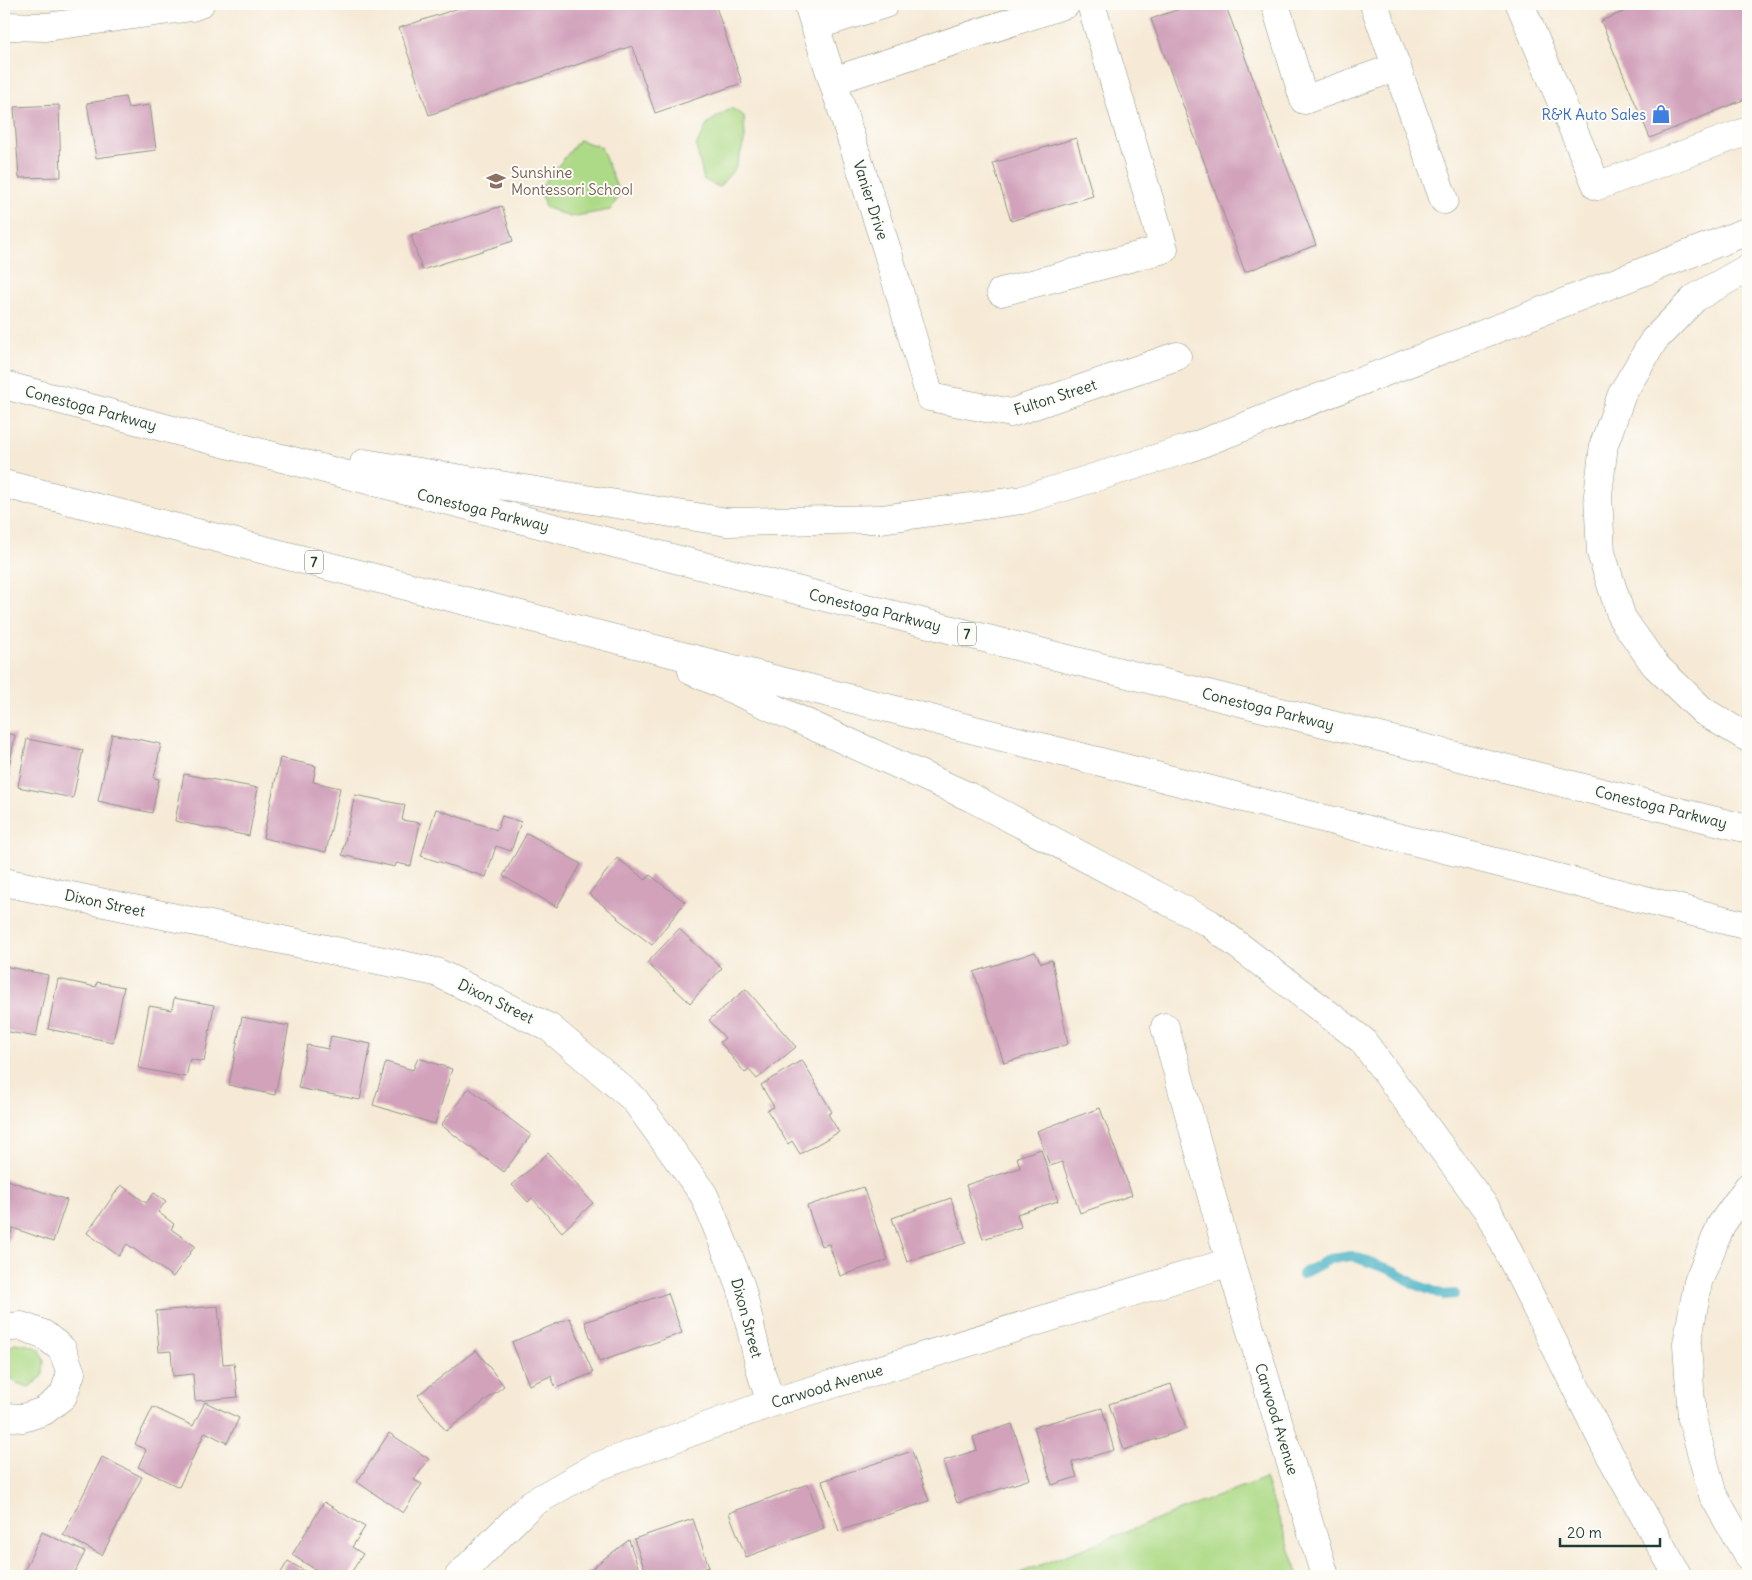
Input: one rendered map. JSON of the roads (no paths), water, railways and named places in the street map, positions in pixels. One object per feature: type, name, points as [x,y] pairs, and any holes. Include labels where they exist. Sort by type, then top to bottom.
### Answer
[{"type":"main road","points":[[4,26],[46,27],[192,7],[200,4]]},
{"type":"main road","points":[[812,15],[885,4]]},
{"type":"main road","points":[[833,82],[1066,4]]},
{"type":"main road","points":[[1001,292],[1164,249],[1091,4]]},
{"type":"main road","points":[[1275,4],[1304,100],[1396,67]]},
{"type":"main road","points":[[1374,4],[1444,200]]},
{"type":"main road","points":[[1520,4],[1597,186],[1748,131]]},
{"type":"main road","name":"Vanier Drive","points":[[812,15],[887,250],[930,398]]},
{"type":"main road","points":[[188,434],[728,522],[881,520],[1022,500],[1187,450],[1748,231]]},
{"type":"main road","points":[[1748,268],[1695,298],[1654,340],[1622,394],[1604,444],[1598,496],[1601,553],[1622,618],[1655,665],[1702,711],[1748,738]]},
{"type":"main road","name":"Fulton Street","points":[[930,398],[1011,413],[1177,356]]},
{"type":"main road","name":"Conestoga Parkway","points":[[4,384],[188,434],[972,635],[1748,829]]},
{"type":"main road","name":"7","points":[[4,484],[1748,926]]},
{"type":"main road","points":[[624,640],[972,798],[1209,923],[1362,1040],[1488,1211],[1605,1446],[1678,1576]]},
{"type":"main road","name":"Dixon Street","points":[[4,882],[436,972],[550,1028],[634,1099],[704,1194],[741,1287],[771,1402]]},
{"type":"main road","name":"Carwood Avenue","points":[[1165,1027],[1230,1262],[1325,1576]]},
{"type":"main road","points":[[1748,1187],[1721,1225],[1698,1282],[1687,1344],[1692,1419],[1713,1495],[1748,1556]]},
{"type":"main road","name":"Carwood Avenue","points":[[459,1576],[531,1504],[606,1464],[771,1402],[1230,1262]]},
{"type":"main road","points":[[4,1328],[21,1326],[43,1334],[62,1349],[71,1373],[63,1396],[44,1411],[23,1418],[4,1417]]},
{"type":"waterway","points":[[1302,1274],[1330,1259],[1352,1256],[1394,1271],[1416,1285],[1444,1295],[1455,1294]]},
{"type":"place","name":"R&K Auto Sales","points":[[1661,114]]},
{"type":"place","name":"Sunshine Montessori School","points":[[496,181]]}]
